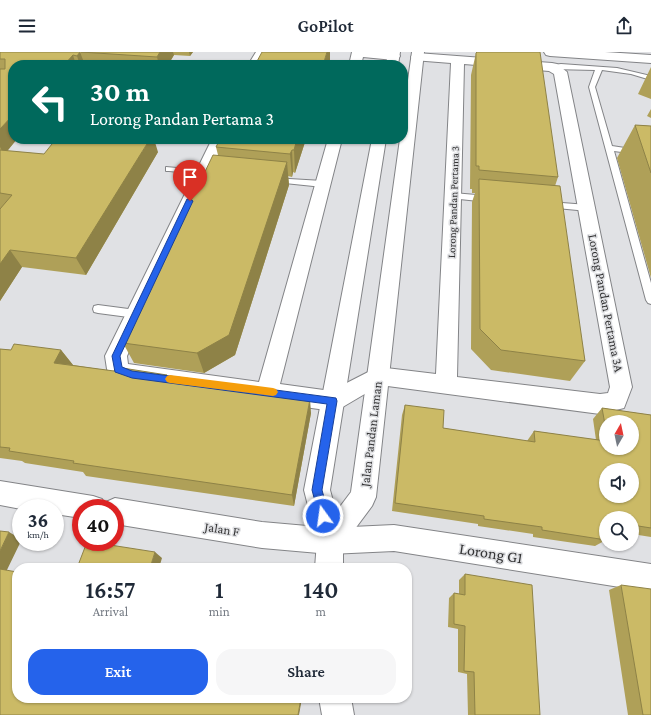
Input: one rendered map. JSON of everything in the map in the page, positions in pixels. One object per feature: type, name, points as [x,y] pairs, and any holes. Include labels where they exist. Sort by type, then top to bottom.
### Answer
[{"type":"street","points":[[343,52],[356,59],[393,58]]},
{"type":"street","points":[[418,55],[458,60],[651,59]]},
{"type":"street","name":"Jalan Pandan Laman","points":[[408,135],[418,55]]},
{"type":"street","name":"Lorong Pandan Pertama 3","points":[[446,385],[458,60]]},
{"type":"street","name":"Lorong Pandan Pertama 3A","points":[[378,376],[600,404],[616,401],[621,387],[588,208],[560,72],[551,60]]},
{"type":"street","points":[[218,144],[211,173],[136,314],[116,356],[118,369],[132,374],[333,401],[378,376]]},
{"type":"street","points":[[267,391],[334,144]]},
{"type":"street","points":[[330,563],[330,541],[317,490],[378,144]]},
{"type":"street","name":"Jalan Pandan Laman","points":[[330,541],[363,497],[407,144]]},
{"type":"street","points":[[0,493],[72,505]]},
{"type":"street","name":"Jalan F","points":[[124,513],[262,535],[330,541]]},
{"type":"street","name":"Lorong G1","points":[[330,541],[394,538],[651,578]]},
{"type":"street","points":[[336,703],[338,715]]},
{"type":"lane","points":[[551,60],[562,66],[642,74],[651,78]]},
{"type":"lane","points":[[599,69],[592,87],[651,300]]},
{"type":"lane","points":[[609,148],[651,154]]},
{"type":"lane","points":[[169,169],[211,173]]},
{"type":"lane","points":[[267,179],[323,184]]},
{"type":"lane","points":[[453,196],[500,200]]},
{"type":"lane","points":[[540,204],[588,208]]},
{"type":"lane","points":[[98,309],[136,314]]},
{"type":"building","points":[[0,52],[80,52],[77,56],[73,55],[68,60],[8,60],[8,120],[0,129],[0,69],[5,69],[5,59],[0,59]]},
{"type":"building","points":[[81,52],[160,52],[157,57]]},
{"type":"building","points":[[262,52],[327,52],[325,60],[258,60]]},
{"type":"building","points":[[477,52],[540,52],[558,177],[479,170],[479,166],[476,166]]},
{"type":"building","points":[[635,125],[651,126],[651,173]]},
{"type":"building","points":[[52,144],[147,144],[76,258],[10,250],[0,264],[0,209],[12,195],[0,193],[0,150],[44,154]]},
{"type":"building","points":[[218,144],[296,144],[294,150],[292,150],[290,154],[216,147]]},
{"type":"building","points":[[213,155],[287,162],[229,335],[197,353],[123,343]]},
{"type":"building","points":[[479,179],[560,186],[585,361],[501,350],[480,329]]},
{"type":"building","points":[[14,344],[61,350],[54,363],[114,371],[116,367],[167,375],[161,379],[310,399],[292,495],[73,463],[74,461],[9,451],[10,448],[0,447],[0,349],[11,350]]},
{"type":"building","points":[[405,405],[444,410],[443,428],[535,442],[534,431],[599,440],[599,455],[639,455],[639,415],[603,415],[602,408],[651,415],[651,528],[639,526],[639,511],[599,511],[599,539],[542,530],[542,527],[484,519],[484,516],[395,503]]},
{"type":"building","points":[[0,531],[9,532],[0,551]]},
{"type":"building","points":[[124,547],[155,552],[152,563],[79,563],[84,551],[124,551]]},
{"type":"building","points":[[0,569],[12,571],[12,703],[300,703],[298,715],[0,715]]},
{"type":"building","points":[[465,574],[532,585],[540,715],[475,715],[474,672],[464,671],[465,626],[454,624],[454,593],[465,595]]},
{"type":"building","points":[[621,585],[651,589],[651,715],[643,715]]},
{"type":"slow traffic","points":[[170,379],[273,392]]},
{"type":"route","points":[[190,201],[116,356],[118,369],[132,374],[333,401],[317,490],[323,516]]}]
